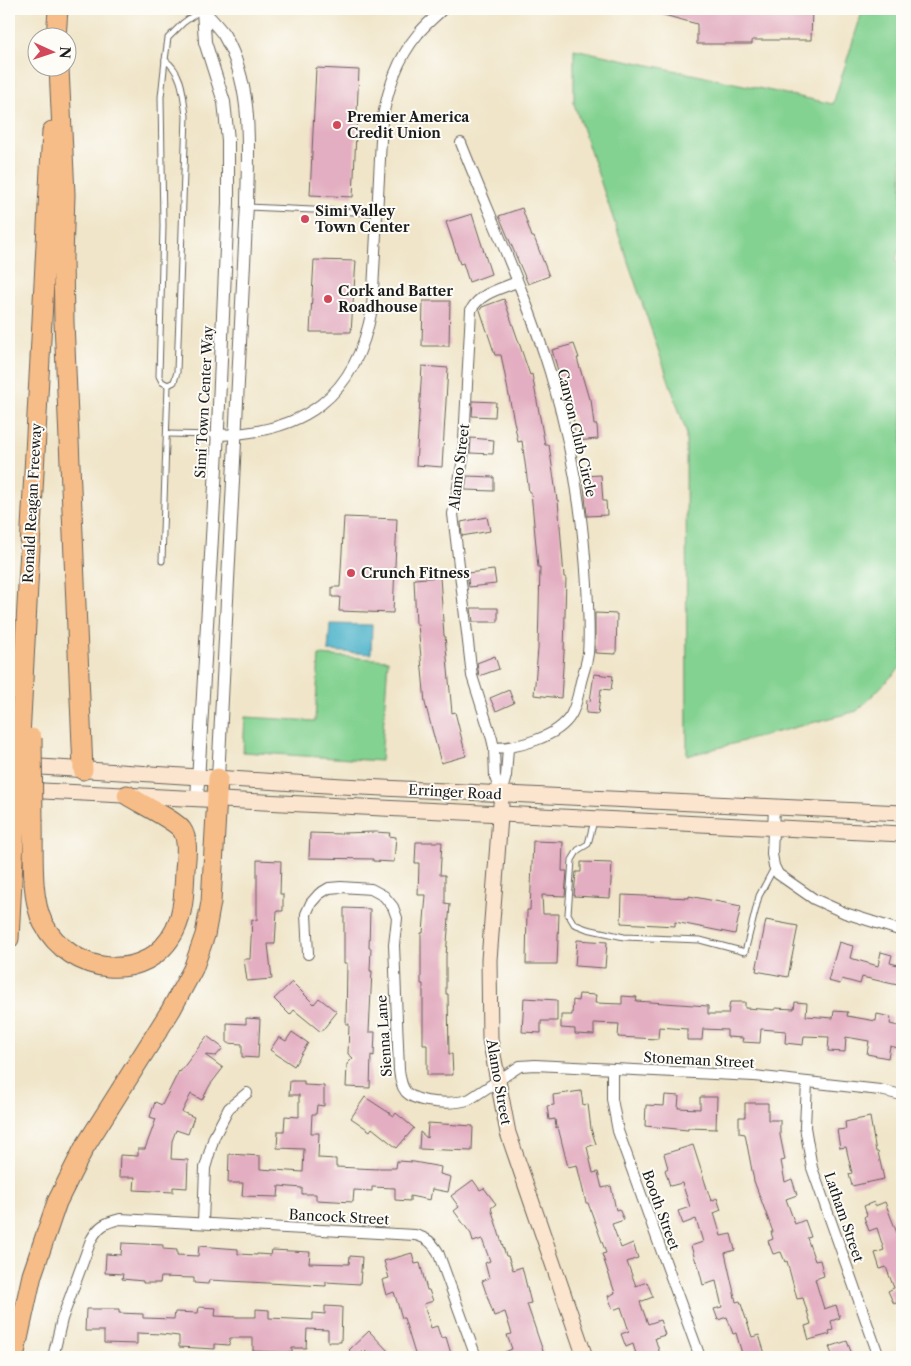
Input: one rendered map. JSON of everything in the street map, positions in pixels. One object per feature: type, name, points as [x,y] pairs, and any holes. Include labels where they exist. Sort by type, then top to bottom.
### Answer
[{"type":"highway","points":[[57,28],[58,9]]},
{"type":"highway","name":"Ronald Reagan Freeway","points":[[24,822],[27,612],[54,78]]},
{"type":"highway","points":[[59,78],[65,194],[64,322],[83,770]]},
{"type":"highway","points":[[14,1357],[32,1275],[57,1202],[84,1148],[171,1010],[193,970],[205,935],[211,902],[218,778]]},
{"type":"highway","points":[[24,822],[34,891],[43,922],[60,947],[85,962],[100,967],[116,967],[140,962],[153,955],[165,944],[182,912],[186,845],[183,831],[176,824],[127,795]]},
{"type":"highway","points":[[9,940],[24,822]]},
{"type":"main road","name":"Erringer Road","points":[[9,765],[501,794],[902,813]]},
{"type":"main road","name":"Erringer Road","points":[[9,789],[902,834]]},
{"type":"main road","name":"Alamo Street","points":[[501,794],[489,960],[490,1039],[508,1133],[585,1357]]},
{"type":"street","points":[[203,9],[223,34],[237,61],[244,87],[249,131],[247,207],[218,778]]},
{"type":"street","name":"Simi Town Center Way","points":[[197,799],[228,208],[228,140],[224,102],[205,42],[203,9]]},
{"type":"street","points":[[217,435],[234,435],[282,426],[299,419],[332,395],[348,374],[359,355],[368,333],[372,309],[382,121],[390,85],[406,49],[419,32],[443,9]]},
{"type":"street","name":"Canyon Club Circle","points":[[460,143],[517,282],[550,372],[573,462],[586,557],[588,653],[571,716],[558,729],[532,741],[508,748],[494,748]]},
{"type":"street","points":[[228,208],[247,207]]},
{"type":"street","name":"Alamo Street","points":[[501,794],[495,777],[494,748],[472,676],[453,514],[463,459],[471,310],[484,295],[517,282]]},
{"type":"street","name":"Alamo Street","points":[[501,794],[506,776],[508,748]]},
{"type":"street","points":[[774,807],[772,854],[774,866],[778,874],[814,899],[845,913],[902,931]]},
{"type":"street","name":"Sienna Lane","points":[[308,954],[306,914],[310,903],[319,894],[329,888],[341,887],[371,889],[384,896],[393,907],[397,918],[394,945],[401,1084],[406,1092],[422,1101],[463,1102],[497,1081]]},
{"type":"street","name":"Stoneman Street","points":[[497,1081],[520,1066],[535,1065],[754,1076],[880,1090],[902,1095]]},
{"type":"street","name":"Booth Street","points":[[612,1069],[612,1099],[618,1131],[700,1357]]},
{"type":"street","name":"Latham Street","points":[[807,1082],[805,1127],[812,1168],[879,1357]]},
{"type":"street","points":[[202,1223],[205,1168],[214,1137],[229,1108],[247,1093]]},
{"type":"street","name":"Bancock Street","points":[[53,1357],[62,1319],[91,1240],[97,1229],[108,1222],[120,1219],[425,1237],[438,1252],[476,1357]]},
{"type":"lane","points":[[168,385],[162,382],[159,376],[163,226],[161,97],[164,60],[168,38],[182,22],[203,9]]},
{"type":"lane","points":[[164,60],[172,65],[180,79],[186,116],[177,372],[174,382],[168,385]]},
{"type":"lane","points":[[247,207],[377,213]]},
{"type":"lane","points":[[162,561],[168,385]]},
{"type":"lane","points":[[167,434],[217,435]]},
{"type":"lane","points":[[595,818],[588,844],[578,850],[572,860],[568,914],[574,924],[587,930],[624,937],[700,940],[745,952],[759,896],[774,866]]},
{"type":"green space","points":[[863,9],[902,9],[902,238],[896,260],[902,263],[902,666],[857,711],[687,756],[686,431],[574,104],[574,49],[833,104]]},
{"type":"green space","points":[[319,655],[388,660],[381,761],[243,752],[245,717],[315,721]]},
{"type":"water","points":[[330,624],[372,625],[371,654],[328,651]]},
{"type":"building","points":[[654,9],[812,9],[811,40],[752,40],[752,44],[697,44],[697,24],[653,12]]},
{"type":"building","points":[[316,68],[359,70],[353,197],[310,195]]},
{"type":"building","points":[[522,208],[549,276],[528,284],[499,216]]},
{"type":"building","points":[[472,214],[491,274],[469,282],[463,263],[460,264],[446,222]]},
{"type":"building","points":[[314,260],[356,261],[351,332],[310,332]]},
{"type":"building","points":[[504,299],[530,375],[532,374],[545,445],[549,445],[558,500],[564,577],[566,577],[561,698],[534,695],[538,649],[540,567],[538,567],[531,492],[529,492],[522,441],[518,442],[501,355],[495,355],[480,310],[482,307]]},
{"type":"building","points":[[423,301],[450,301],[449,346],[422,346]]},
{"type":"building","points":[[574,344],[589,399],[591,399],[594,425],[597,425],[598,439],[576,441],[573,415],[569,416],[566,398],[552,350]]},
{"type":"building","points":[[422,366],[448,368],[442,467],[416,465]]},
{"type":"building","points":[[473,401],[496,402],[495,417],[472,416]]},
{"type":"building","points":[[471,438],[494,440],[493,454],[470,453]]},
{"type":"building","points":[[601,475],[603,501],[606,501],[607,515],[587,516],[583,476]]},
{"type":"building","points":[[467,476],[494,477],[494,491],[465,490]]},
{"type":"building","points":[[344,517],[397,519],[393,613],[339,611],[340,597],[332,597],[332,587],[340,587]]},
{"type":"building","points":[[487,517],[490,531],[462,536],[461,522]]},
{"type":"building","points":[[494,570],[496,584],[469,587],[467,573]]},
{"type":"building","points":[[440,577],[452,713],[455,712],[466,756],[441,763],[425,703],[418,624],[416,624],[414,579]]},
{"type":"building","points":[[471,608],[498,608],[498,622],[473,622]]},
{"type":"building","points":[[595,613],[617,614],[616,654],[595,653]]},
{"type":"building","points":[[495,656],[499,669],[479,676],[477,663]]},
{"type":"building","points":[[594,674],[613,676],[611,690],[601,689],[598,714],[586,713],[587,700],[590,701]]},
{"type":"building","points":[[509,690],[514,703],[496,711],[490,698]]},
{"type":"building","points":[[310,833],[390,833],[389,836],[396,837],[394,862],[373,861],[373,859],[309,858]]},
{"type":"building","points":[[533,841],[563,842],[562,871],[567,871],[565,896],[542,895],[543,914],[559,914],[557,964],[526,964],[527,910],[530,910]]},
{"type":"building","points":[[416,842],[442,842],[440,875],[445,875],[445,903],[450,904],[446,956],[446,994],[448,994],[449,1054],[452,1054],[453,1075],[427,1075],[427,1045],[423,1045],[423,984],[421,984],[421,933],[423,933],[426,895],[418,895],[419,863],[415,863]]},
{"type":"building","points":[[257,860],[281,861],[280,894],[283,894],[283,911],[277,911],[275,944],[268,944],[272,979],[247,981],[244,959],[250,959],[252,919],[257,920]]},
{"type":"building","points":[[581,862],[612,863],[610,898],[574,896],[576,872],[581,872]]},
{"type":"building","points":[[622,895],[689,898],[689,896],[741,906],[735,934],[675,922],[675,926],[621,923]]},
{"type":"building","points":[[344,908],[370,909],[369,948],[371,948],[370,971],[372,971],[369,1032],[375,1032],[374,1056],[371,1055],[370,1088],[346,1087],[347,1064],[353,1058],[348,1054],[349,1024],[346,1024],[347,963],[344,963]]},
{"type":"building","points":[[766,920],[798,926],[788,977],[756,971]]},
{"type":"building","points":[[577,940],[607,942],[605,968],[575,966]]},
{"type":"building","points":[[839,942],[853,946],[850,958],[878,966],[881,952],[892,955],[890,963],[902,966],[902,986],[862,977],[860,984],[842,979],[840,984],[828,981]]},
{"type":"building","points":[[292,982],[314,1004],[319,998],[337,1012],[321,1032],[294,1010],[290,1015],[274,999]]},
{"type":"building","points":[[579,994],[596,995],[595,1003],[622,1004],[622,996],[637,997],[636,1001],[708,1006],[708,1014],[728,1014],[730,1002],[745,1002],[745,1008],[775,1010],[775,1008],[794,1009],[795,1002],[807,1003],[806,1016],[833,1018],[834,1011],[848,1012],[847,1016],[876,1021],[877,1014],[891,1017],[890,1024],[902,1027],[902,1049],[890,1046],[888,1058],[867,1054],[869,1041],[846,1037],[845,1052],[828,1051],[829,1037],[804,1036],[803,1045],[785,1043],[786,1031],[761,1029],[760,1043],[742,1042],[743,1038],[727,1037],[727,1030],[703,1029],[702,1040],[687,1040],[687,1029],[659,1027],[658,1039],[618,1037],[619,1024],[594,1023],[594,1035],[575,1034],[575,1029],[561,1028],[561,1015],[572,1015],[573,1000],[578,1001]]},
{"type":"building","points":[[524,998],[557,1000],[557,1021],[541,1021],[541,1033],[522,1032]]},
{"type":"building","points":[[246,1018],[260,1019],[258,1058],[242,1057],[242,1044],[227,1043],[227,1023],[246,1024]]},
{"type":"building","points":[[292,1032],[308,1043],[294,1066],[270,1050],[279,1037],[286,1041]]},
{"type":"building","points":[[207,1036],[223,1048],[216,1056],[205,1055],[223,1068],[210,1085],[202,1100],[191,1094],[182,1112],[194,1117],[188,1134],[176,1130],[172,1141],[171,1159],[188,1160],[187,1188],[173,1187],[173,1192],[134,1190],[135,1177],[119,1177],[120,1155],[138,1156],[138,1149],[145,1149],[156,1119],[150,1117],[155,1102],[162,1105],[179,1071]]},
{"type":"building","points":[[290,1081],[304,1081],[304,1085],[324,1086],[324,1106],[317,1105],[316,1114],[312,1114],[311,1133],[319,1133],[318,1158],[336,1159],[336,1167],[396,1168],[397,1161],[441,1167],[440,1174],[451,1177],[448,1192],[432,1189],[430,1200],[410,1196],[410,1201],[395,1200],[395,1188],[372,1187],[372,1191],[354,1190],[353,1202],[316,1200],[316,1194],[302,1194],[302,1188],[279,1186],[278,1197],[242,1196],[243,1183],[228,1183],[229,1154],[260,1156],[260,1169],[303,1172],[304,1149],[277,1148],[278,1131],[284,1131],[285,1116],[299,1117],[299,1095],[289,1095]]},
{"type":"building","points":[[581,1091],[583,1105],[588,1104],[591,1129],[596,1144],[587,1147],[593,1173],[598,1172],[602,1188],[611,1186],[616,1210],[619,1209],[624,1220],[612,1224],[621,1248],[633,1243],[638,1258],[627,1262],[636,1286],[647,1282],[653,1297],[640,1302],[648,1324],[660,1320],[665,1335],[655,1338],[660,1354],[650,1357],[637,1357],[633,1344],[626,1347],[621,1334],[629,1331],[621,1307],[613,1310],[608,1296],[615,1293],[602,1254],[606,1253],[588,1203],[586,1203],[577,1165],[568,1167],[555,1119],[549,1120],[547,1106],[554,1105],[553,1095]]},
{"type":"building","points":[[665,1095],[679,1096],[678,1108],[700,1109],[700,1097],[717,1097],[716,1129],[688,1128],[688,1130],[645,1126],[646,1105],[664,1106]]},
{"type":"building","points":[[365,1097],[394,1116],[396,1113],[414,1128],[397,1148],[372,1128],[370,1131],[351,1118]]},
{"type":"building","points":[[745,1103],[768,1103],[768,1120],[780,1120],[780,1135],[785,1160],[781,1161],[785,1182],[792,1179],[797,1195],[786,1199],[795,1224],[805,1220],[811,1237],[807,1238],[815,1261],[820,1260],[824,1276],[815,1279],[824,1309],[836,1305],[840,1318],[831,1321],[833,1330],[829,1331],[830,1334],[809,1340],[805,1326],[811,1324],[803,1298],[797,1299],[787,1261],[785,1262],[781,1252],[773,1254],[768,1241],[773,1239],[771,1232],[773,1232],[754,1181],[745,1134],[739,1133],[739,1117],[745,1117]]},
{"type":"building","points":[[870,1117],[876,1152],[878,1152],[884,1179],[852,1186],[849,1174],[852,1173],[846,1147],[840,1148],[837,1130],[846,1129],[845,1122]]},
{"type":"building","points":[[428,1123],[473,1126],[472,1151],[419,1149],[420,1132],[427,1138]]},
{"type":"building","points":[[693,1145],[711,1201],[717,1198],[721,1210],[714,1213],[721,1236],[731,1234],[735,1250],[725,1253],[736,1302],[740,1301],[752,1337],[759,1335],[766,1357],[743,1357],[736,1333],[733,1334],[727,1317],[718,1320],[714,1309],[722,1307],[716,1281],[703,1285],[691,1246],[703,1242],[696,1219],[683,1224],[678,1211],[690,1207],[682,1183],[670,1186],[665,1170],[668,1168],[664,1154]]},
{"type":"building","points":[[473,1180],[480,1190],[484,1188],[496,1204],[491,1208],[506,1256],[508,1256],[513,1270],[522,1267],[531,1303],[527,1304],[545,1357],[494,1357],[512,1349],[507,1335],[512,1334],[505,1312],[494,1316],[482,1281],[489,1278],[485,1263],[490,1261],[482,1239],[473,1242],[471,1234],[454,1211],[459,1207],[451,1196]]},
{"type":"building","points":[[874,1202],[875,1206],[885,1202],[897,1233],[902,1231],[902,1306],[900,1301],[894,1304],[888,1291],[894,1288],[886,1267],[880,1269],[875,1253],[884,1250],[877,1228],[869,1231],[864,1217],[867,1215],[864,1206]]},
{"type":"building","points":[[122,1243],[163,1245],[163,1249],[177,1250],[177,1255],[198,1256],[199,1246],[238,1249],[238,1254],[271,1255],[272,1250],[310,1252],[309,1263],[349,1264],[350,1256],[362,1257],[360,1284],[326,1282],[326,1286],[209,1280],[208,1284],[194,1283],[194,1278],[161,1277],[160,1283],[143,1283],[143,1281],[122,1279],[123,1274],[105,1273],[106,1254],[121,1255]]},
{"type":"building","points":[[412,1253],[415,1264],[420,1263],[427,1290],[429,1290],[433,1301],[424,1304],[431,1328],[437,1326],[441,1338],[446,1337],[452,1357],[416,1357],[394,1292],[386,1295],[382,1280],[389,1278],[384,1261]]},
{"type":"building","points":[[325,1306],[342,1307],[341,1342],[328,1342],[328,1330],[307,1329],[306,1348],[292,1348],[292,1353],[253,1351],[253,1338],[230,1338],[229,1345],[215,1344],[215,1349],[179,1347],[179,1336],[161,1334],[137,1333],[137,1344],[104,1343],[104,1331],[85,1331],[86,1309],[119,1309],[119,1313],[143,1314],[143,1318],[174,1319],[175,1312],[198,1313],[199,1307],[216,1308],[215,1316],[237,1317],[256,1317],[256,1309],[269,1310],[269,1318],[313,1320],[313,1313],[325,1314]]},
{"type":"building","points":[[369,1331],[389,1352],[383,1357],[371,1357],[364,1350],[356,1357],[349,1350]]},
{"type":"building","points":[[847,1341],[853,1357],[833,1357],[829,1347]]},
{"type":"place","name":"Premier America Credit Union","points":[[337,125]]},
{"type":"place","name":"Simi Valley Town Center","points":[[305,219]]},
{"type":"place","name":"Cork and Batter Roadhouse","points":[[328,299]]},
{"type":"place","name":"Crunch Fitness","points":[[351,573]]}]
